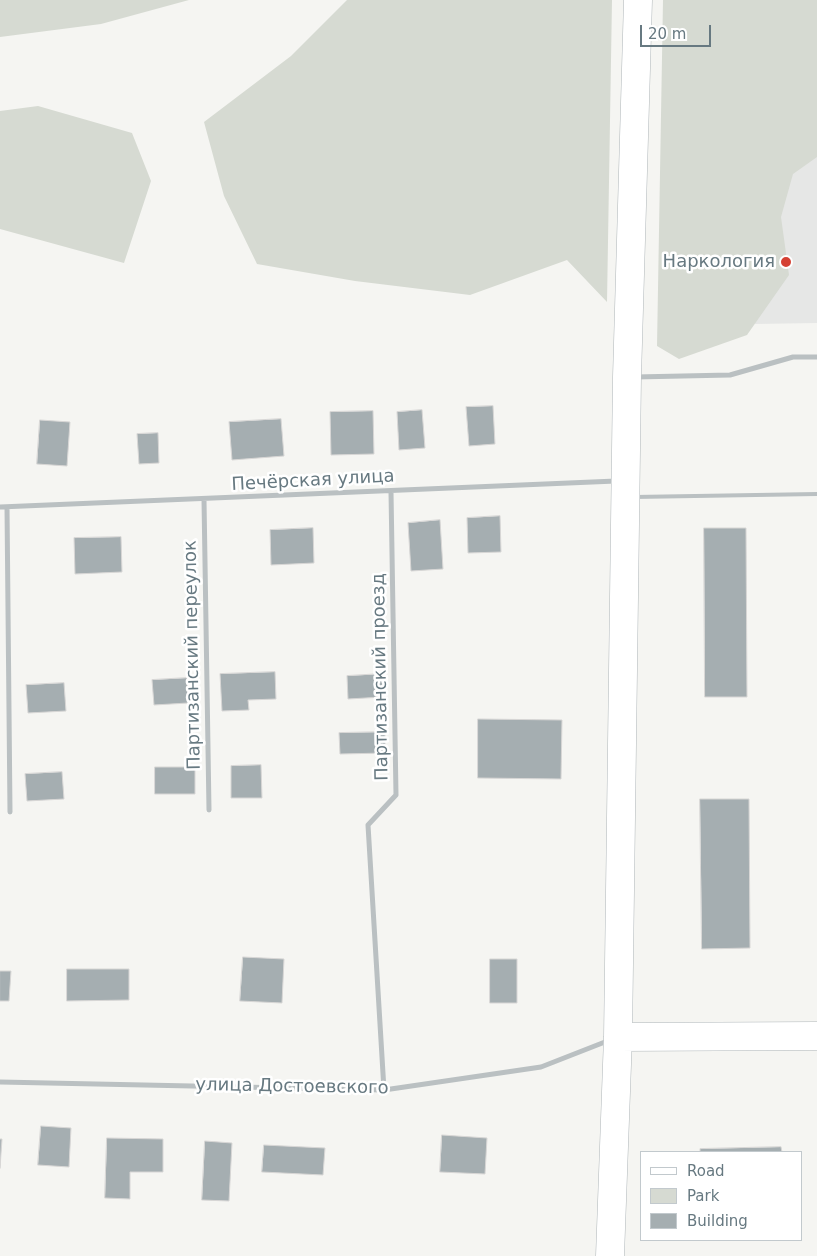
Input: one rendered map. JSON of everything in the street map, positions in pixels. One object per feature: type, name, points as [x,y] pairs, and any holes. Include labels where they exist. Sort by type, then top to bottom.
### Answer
[{"type":"main road","points":[[610,1256],[618,1037],[627,489],[627,377],[638,0]]},
{"type":"main road","name":"улица Достоевского","points":[[618,1037],[817,1036]]},
{"type":"street","points":[[627,377],[730,375],[793,357],[817,358]]},
{"type":"street","name":"Печёрская улица","points":[[0,507],[391,492],[627,489]]},
{"type":"street","name":"Партизанский проезд","points":[[384,1090],[368,824],[396,795],[391,492]]},
{"type":"street","name":"Партизанский переулок","points":[[204,500],[209,810]]},
{"type":"street","points":[[7,507],[10,812]]},
{"type":"street","name":"улица Достоевского","points":[[0,1082],[384,1090],[541,1067],[618,1037]]},
{"type":"lane","points":[[627,489],[817,494]]},
{"type":"shaded area","name":"Наркология","points":[[817,111],[817,323],[755,324],[755,202]]},
{"type":"green space","points":[[0,0],[189,0],[101,24],[0,37]]},
{"type":"green space","points":[[347,0],[612,0],[607,302],[567,260],[470,295],[355,281],[257,264],[224,196],[204,122],[291,56]]},
{"type":"green space","points":[[663,0],[817,0],[817,157],[793,174],[781,217],[789,275],[747,335],[679,359],[657,346]]},
{"type":"green space","points":[[38,106],[132,133],[151,181],[124,263],[0,229],[0,111]]},
{"type":"building","points":[[493,406],[495,444],[469,446],[466,407]]},
{"type":"building","points":[[422,410],[425,448],[399,450],[397,412]]},
{"type":"building","points":[[373,411],[374,454],[331,455],[330,412]]},
{"type":"building","points":[[281,419],[284,456],[232,460],[229,422]]},
{"type":"building","points":[[40,420],[70,422],[67,466],[37,464]]},
{"type":"building","points":[[158,433],[159,463],[139,464],[137,434]]},
{"type":"building","points":[[500,516],[501,552],[468,553],[467,518]]},
{"type":"building","points":[[440,520],[443,569],[411,571],[408,523]]},
{"type":"building","points":[[313,528],[314,563],[271,565],[270,530]]},
{"type":"building","points":[[704,528],[746,528],[747,697],[705,697]]},
{"type":"building","points":[[121,537],[122,572],[75,574],[74,538]]},
{"type":"building","points":[[275,672],[276,699],[248,700],[249,710],[222,711],[220,674]]},
{"type":"building","points":[[382,674],[383,697],[348,699],[347,676]]},
{"type":"building","points":[[187,678],[188,703],[154,705],[152,680]]},
{"type":"building","points":[[64,683],[66,711],[28,713],[26,685]]},
{"type":"building","points":[[478,719],[562,720],[561,779],[478,778]]},
{"type":"building","points":[[385,732],[385,753],[340,754],[339,733]]},
{"type":"building","points":[[261,765],[262,798],[231,798],[231,766]]},
{"type":"building","points":[[155,767],[195,767],[195,794],[155,794]]},
{"type":"building","points":[[62,772],[64,799],[27,801],[25,774]]},
{"type":"building","points":[[700,799],[749,799],[750,948],[702,949]]},
{"type":"building","points":[[243,957],[284,959],[282,1003],[240,1001]]},
{"type":"building","points":[[490,959],[517,959],[517,1003],[490,1003]]},
{"type":"building","points":[[67,969],[129,969],[129,1000],[67,1001]]},
{"type":"building","points":[[0,971],[11,971],[9,1001],[0,1001]]},
{"type":"building","points":[[41,1126],[71,1128],[69,1167],[38,1165]]},
{"type":"building","points":[[442,1135],[487,1138],[485,1174],[440,1172]]},
{"type":"building","points":[[107,1138],[163,1139],[163,1172],[130,1172],[130,1199],[105,1198]]},
{"type":"building","points":[[0,1139],[2,1139],[0,1168]]},
{"type":"building","points":[[205,1141],[232,1143],[229,1201],[202,1200]]},
{"type":"building","points":[[264,1145],[325,1148],[323,1175],[262,1172]]},
{"type":"building","points":[[781,1147],[782,1151],[700,1151],[700,1149]]},
{"type":"place","name":"Наркология","points":[[786,262]]}]
